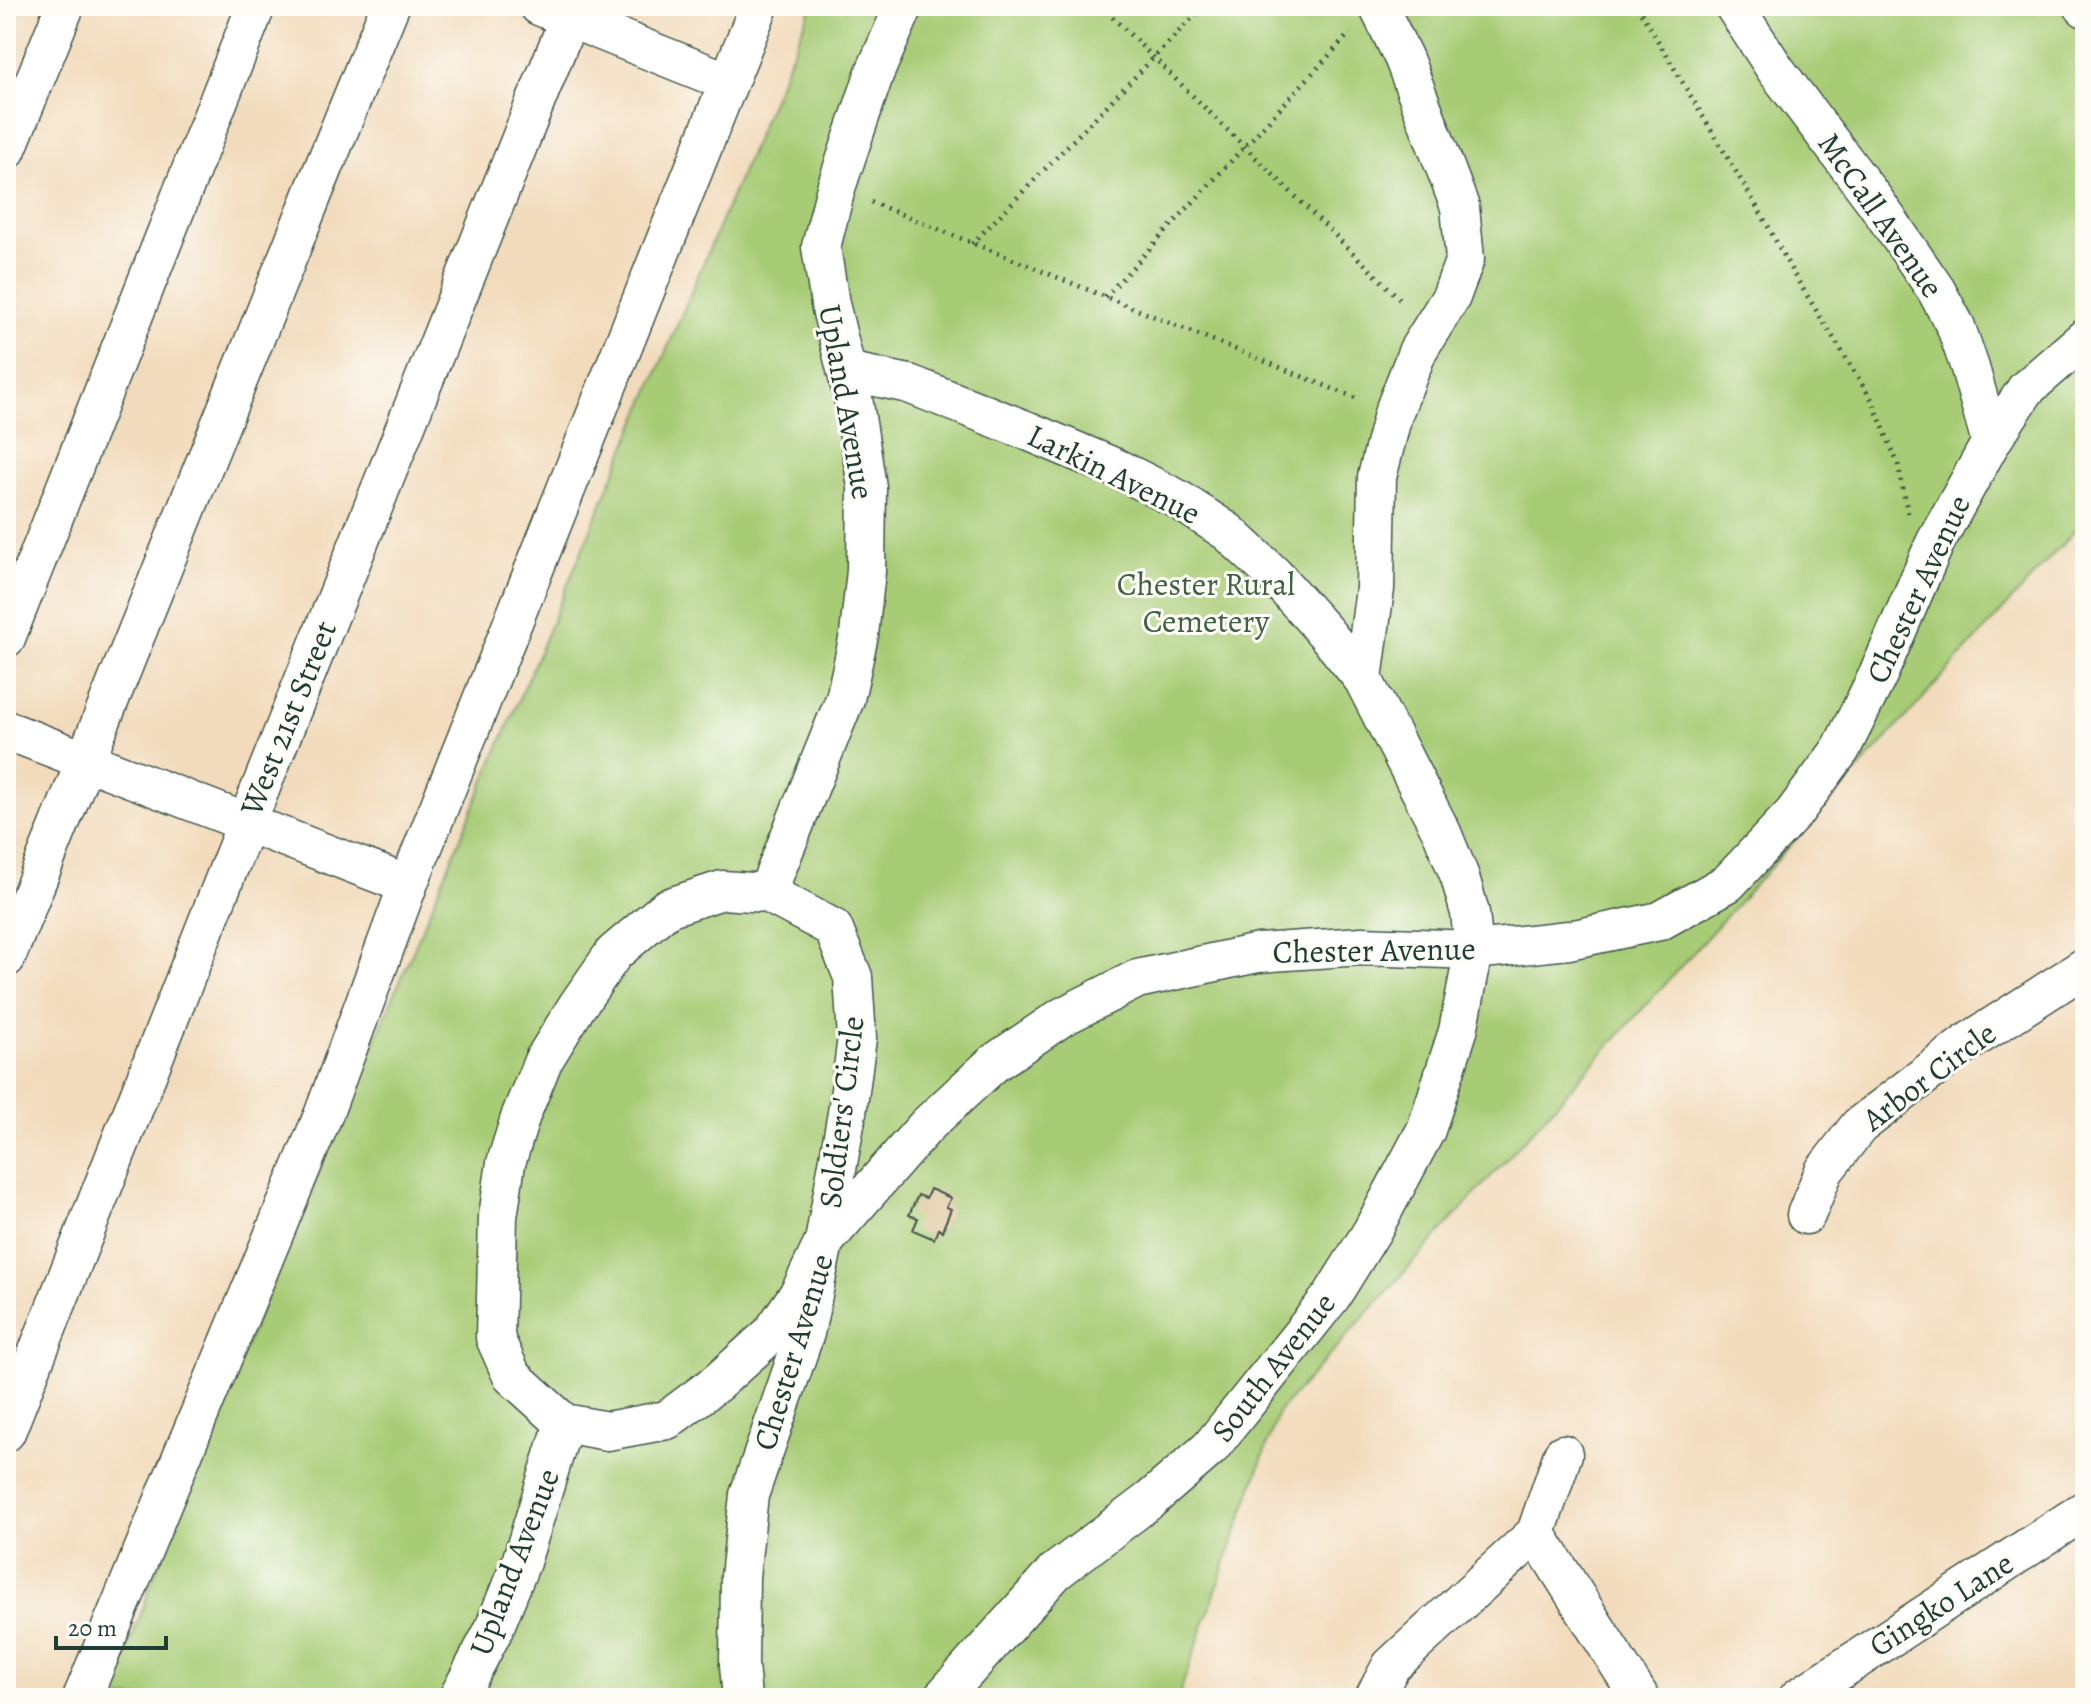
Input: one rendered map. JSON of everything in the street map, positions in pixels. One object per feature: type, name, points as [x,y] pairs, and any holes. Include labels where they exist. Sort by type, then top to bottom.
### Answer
[{"type":"street","points":[[6,151],[65,6]]},
{"type":"street","points":[[6,638],[256,6]]},
{"type":"street","points":[[6,958],[390,6]]},
{"type":"street","points":[[82,1698],[324,1113],[408,885],[759,6]]},
{"type":"street","name":"Upland Avenue","points":[[767,893],[845,699],[859,635],[866,571],[867,487],[853,398],[830,304],[821,247],[836,188],[875,72],[904,6]]},
{"type":"street","name":"McCall Avenue","points":[[1734,6],[1776,70],[1875,201],[1936,290],[1956,327],[1991,442]]},
{"type":"street","points":[[561,10],[728,82]]},
{"type":"street","name":"West 21st Street","points":[[6,1432],[247,822],[561,10]]},
{"type":"street","points":[[1363,679],[1375,589],[1377,477],[1393,414],[1418,350],[1451,297],[1465,259],[1460,207],[1404,59],[1367,17]]},
{"type":"street","name":"Chester Avenue","points":[[742,1698],[739,1665],[740,1577],[749,1495],[805,1333],[824,1242],[927,1125],[994,1063],[1062,1017],[1137,979],[1258,953],[1362,946],[1474,950],[1569,940],[1660,921],[1728,883],[1794,813],[1841,749],[1878,675],[1935,543],[1991,442],[2026,389],[2085,338]]},
{"type":"street","name":"Larkin Avenue","points":[[847,371],[909,384],[1118,469],[1176,498],[1228,532],[1273,574],[1363,679],[1442,833],[1460,877],[1470,913],[1474,950]]},
{"type":"street","points":[[6,730],[408,885]]},
{"type":"street","name":"Soldiers' Circle","points":[[722,890],[767,893],[833,928],[853,977],[857,1038],[824,1242],[800,1292],[771,1334],[718,1382],[667,1420],[607,1431],[564,1423],[512,1376],[495,1338],[498,1217],[506,1163],[521,1115],[543,1061],[614,953],[667,908],[722,890]]},
{"type":"street","name":"South Avenue","points":[[942,1698],[1055,1572],[1150,1500],[1210,1448],[1331,1297],[1372,1231],[1426,1130],[1458,1031],[1474,950]]},
{"type":"street","name":"Arbor Circle","points":[[1806,1215],[1824,1171],[1859,1126],[1967,1043],[2085,967]]},
{"type":"street","name":"Upland Avenue","points":[[458,1698],[493,1631],[521,1562],[564,1423]]},
{"type":"street","points":[[1374,1698],[1391,1666],[1536,1533],[1563,1454]]},
{"type":"street","name":"Gingko Lane","points":[[1798,1698],[2085,1510]]},
{"type":"street","points":[[1536,1533],[1640,1698]]},
{"type":"path","points":[[1101,6],[1431,330]]},
{"type":"path","points":[[972,244],[1204,6]]},
{"type":"path","points":[[1637,6],[1793,273],[1872,400],[1898,464],[1908,518]]},
{"type":"path","points":[[1105,297],[1367,17]]},
{"type":"path","points":[[836,188],[1393,414]]},
{"type":"green space","name":"Chester Rural Cemetery","points":[[812,6],[2085,6],[2085,519],[1279,1411],[1178,1698],[110,1698],[191,1476]]},
{"type":"building","points":[[930,1189],[951,1198],[946,1207],[951,1209],[942,1231],[938,1229],[934,1239],[913,1230],[918,1218],[909,1215],[918,1195],[926,1198]]}]
